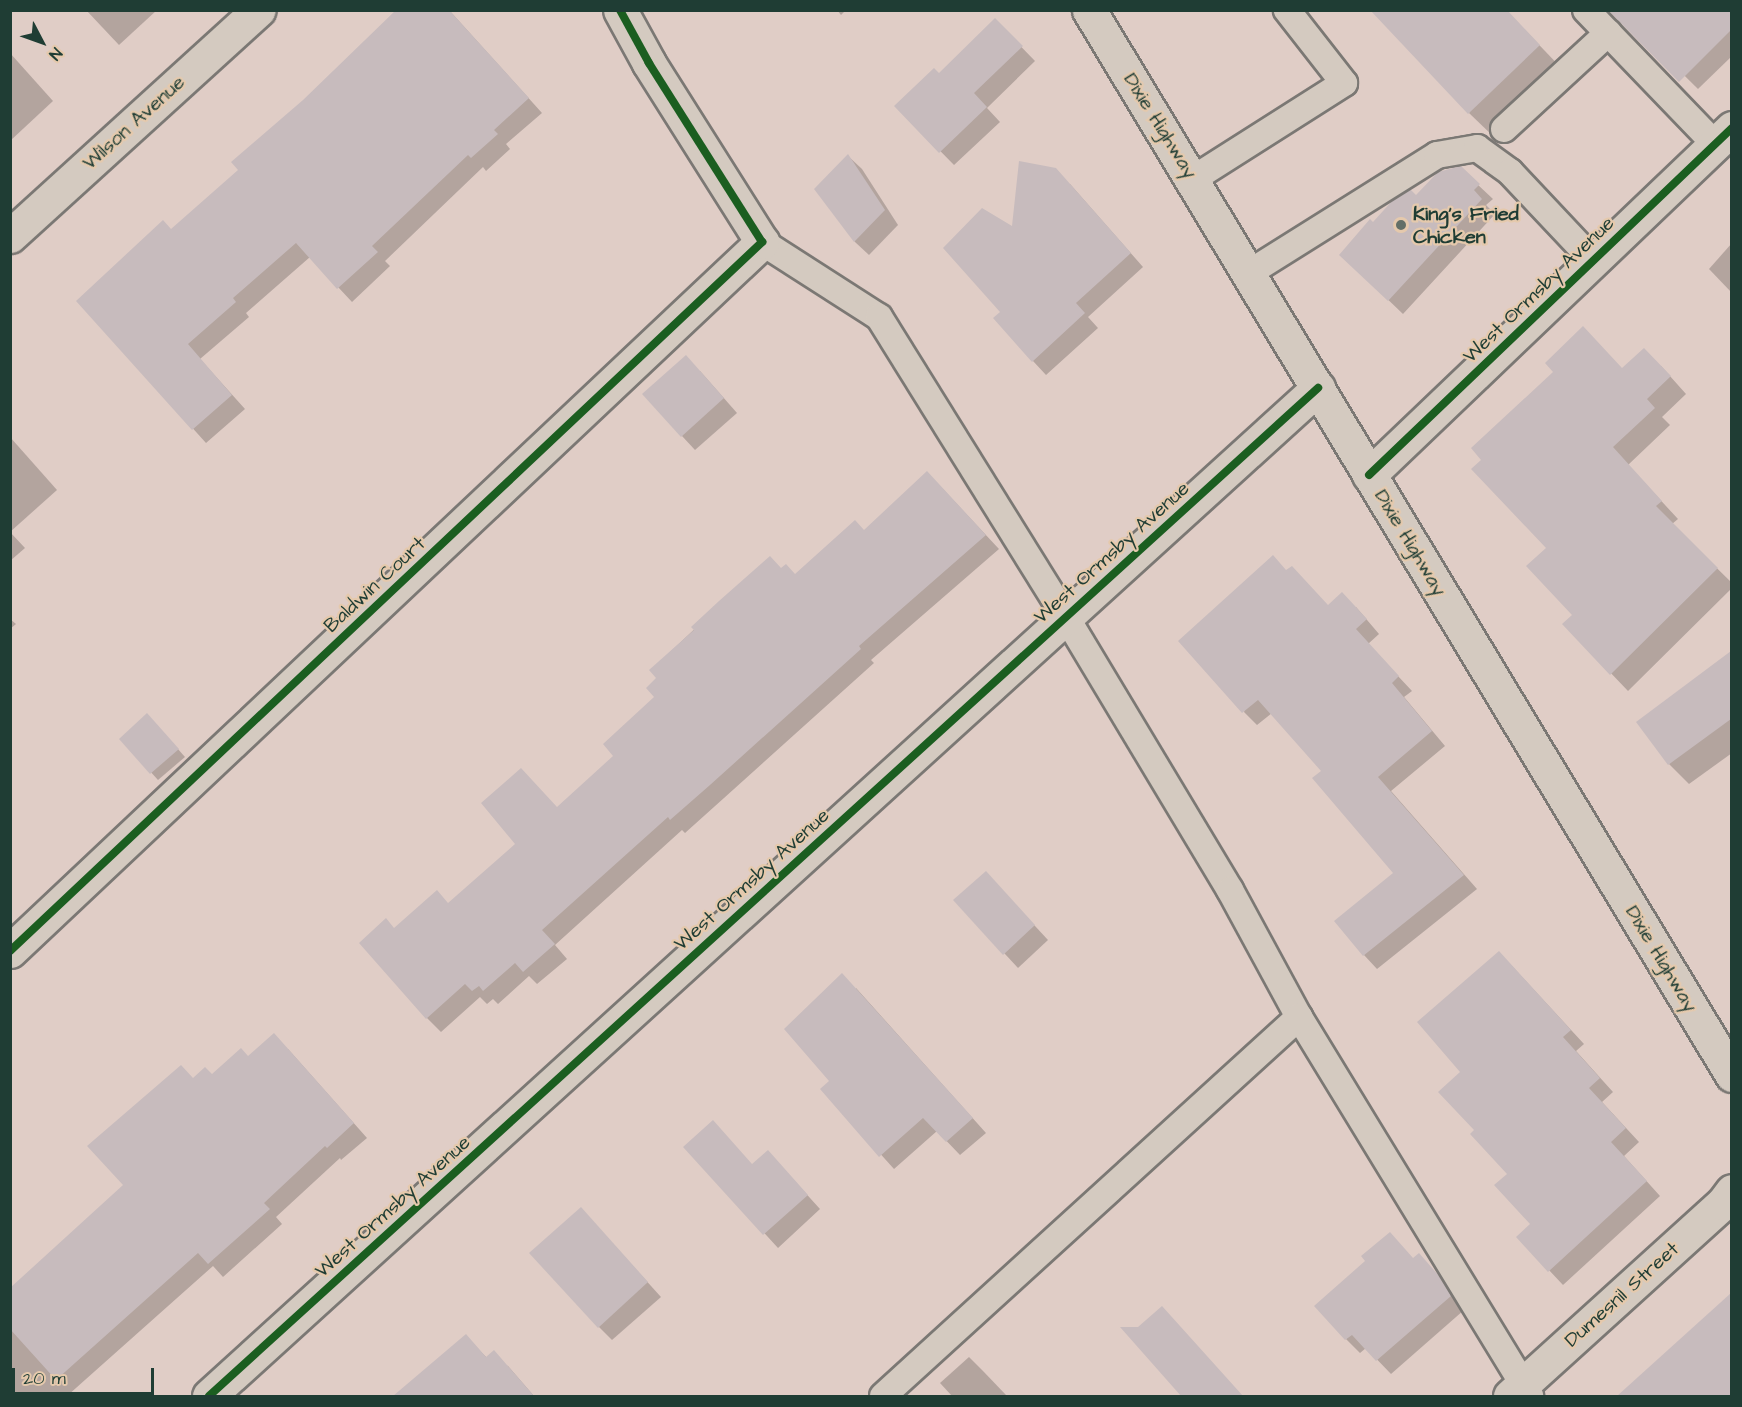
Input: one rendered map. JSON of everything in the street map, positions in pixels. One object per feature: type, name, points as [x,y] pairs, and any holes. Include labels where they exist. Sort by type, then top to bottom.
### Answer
[{"type":"street","name":"Wilson Avenue","points":[[10,236],[258,10]]},
{"type":"street","points":[[620,10],[649,63],[762,242]]},
{"type":"street","name":"Dixie Highway","points":[[1089,10],[1193,179],[1369,476],[1731,1075]]},
{"type":"street","name":"West Ormsby Avenue","points":[[1369,476],[1723,136]]},
{"type":"street","name":"Baldwin Court","points":[[10,951],[762,242]]},
{"type":"street","name":"West Ormsby Avenue","points":[[209,1396],[1318,388]]},
{"type":"street","name":"Dumesnil Street","points":[[1520,1393],[1723,1203],[1731,1191]]},
{"type":"lane","points":[[1193,179],[1344,82],[1287,10]]},
{"type":"lane","points":[[1586,10],[1608,33],[1723,136]]},
{"type":"lane","points":[[1504,129],[1608,33]]},
{"type":"lane","points":[[1249,273],[1437,155],[1477,148],[1510,172],[1593,260]]},
{"type":"lane","points":[[762,242],[879,317],[1066,617],[1230,890],[1299,1017],[1520,1393]]},
{"type":"lane","points":[[883,1396],[1299,1017]]},
{"type":"building","points":[[396,10],[449,10],[529,98],[494,130],[498,134],[471,158],[468,155],[372,246],[378,252],[337,289],[296,243],[233,298],[236,302],[188,344],[232,395],[192,430],[76,301],[163,220],[171,229],[238,170],[231,162],[303,100]]},
{"type":"building","points":[[1370,10],[1507,10],[1540,45],[1468,114]]},
{"type":"building","points":[[1608,10],[1731,10],[1731,30],[1679,82]]},
{"type":"building","points":[[995,18],[1023,46],[974,93],[987,107],[939,153],[894,106],[934,68],[939,73]]},
{"type":"building","points":[[848,154],[885,210],[854,242],[814,189]]},
{"type":"building","points":[[1019,161],[1056,168],[1131,253],[1076,303],[1085,313],[1032,362],[993,318],[1000,312],[943,248],[982,208],[1012,226]]},
{"type":"building","points":[[1461,166],[1480,184],[1474,190],[1482,199],[1388,301],[1339,255],[1370,219],[1373,222],[1393,200],[1410,189],[1416,195],[1438,172]]},
{"type":"building","points":[[1583,326],[1622,368],[1644,348],[1671,376],[1647,399],[1655,408],[1613,447],[1662,501],[1656,506],[1718,568],[1610,675],[1562,624],[1572,615],[1526,566],[1546,548],[1471,469],[1481,460],[1471,448],[1553,372],[1545,363]]},
{"type":"building","points":[[686,355],[724,398],[681,437],[642,394]]},
{"type":"building","points":[[927,471],[986,535],[859,646],[861,649],[710,785],[670,820],[668,817],[542,930],[555,944],[523,972],[515,963],[483,991],[479,986],[472,991],[465,984],[426,1019],[359,943],[386,918],[394,928],[437,890],[448,903],[515,844],[481,803],[521,768],[557,807],[613,756],[603,744],[654,697],[646,688],[656,678],[649,670],[694,630],[691,627],[719,601],[770,556],[781,568],[786,564],[795,574],[855,520],[864,530]]},
{"type":"building","points":[[1273,555],[1286,570],[1292,566],[1328,605],[1342,592],[1367,619],[1356,629],[1399,676],[1392,683],[1432,731],[1378,777],[1464,875],[1363,956],[1334,921],[1393,873],[1312,778],[1321,771],[1258,700],[1242,713],[1178,641]]},
{"type":"building","points":[[1731,651],[1731,719],[1668,765],[1636,722]]},
{"type":"building","points":[[147,713],[179,749],[150,774],[119,739]]},
{"type":"building","points":[[986,871],[1035,925],[1003,955],[953,900]]},
{"type":"building","points":[[1499,951],[1571,1030],[1563,1037],[1600,1078],[1589,1088],[1626,1128],[1611,1142],[1647,1181],[1548,1272],[1516,1237],[1530,1224],[1494,1185],[1507,1174],[1470,1134],[1474,1130],[1438,1092],[1460,1072],[1417,1022]]},
{"type":"building","points":[[842,973],[973,1118],[946,1142],[923,1118],[879,1157],[820,1089],[829,1081],[784,1029]]},
{"type":"building","points":[[274,1033],[354,1123],[327,1148],[325,1146],[264,1203],[270,1209],[208,1264],[198,1253],[56,1380],[10,1329],[10,1288],[123,1185],[87,1146],[181,1065],[193,1078],[205,1067],[212,1074],[241,1048],[248,1056]]},
{"type":"building","points":[[713,1120],[752,1164],[768,1150],[808,1195],[763,1235],[683,1147]]},
{"type":"building","points":[[581,1207],[648,1282],[598,1328],[529,1253]]},
{"type":"building","points":[[1390,1232],[1413,1258],[1419,1253],[1440,1277],[1451,1296],[1376,1361],[1352,1335],[1345,1340],[1314,1306],[1365,1261],[1361,1256]]},
{"type":"building","points":[[1731,1293],[1731,1396],[1617,1396]]},
{"type":"building","points":[[1162,1306],[1243,1396],[1181,1396],[1120,1327],[1138,1327]]},
{"type":"building","points":[[466,1334],[486,1357],[494,1350],[534,1396],[393,1396]]},
{"type":"cycle path","points":[[10,951],[762,242],[649,63],[620,10]]},
{"type":"cycle path","points":[[1369,475],[1732,128]]},
{"type":"cycle path","points":[[209,1396],[1318,388]]},
{"type":"place","name":"King's Fried Chicken","points":[[1401,225]]}]
